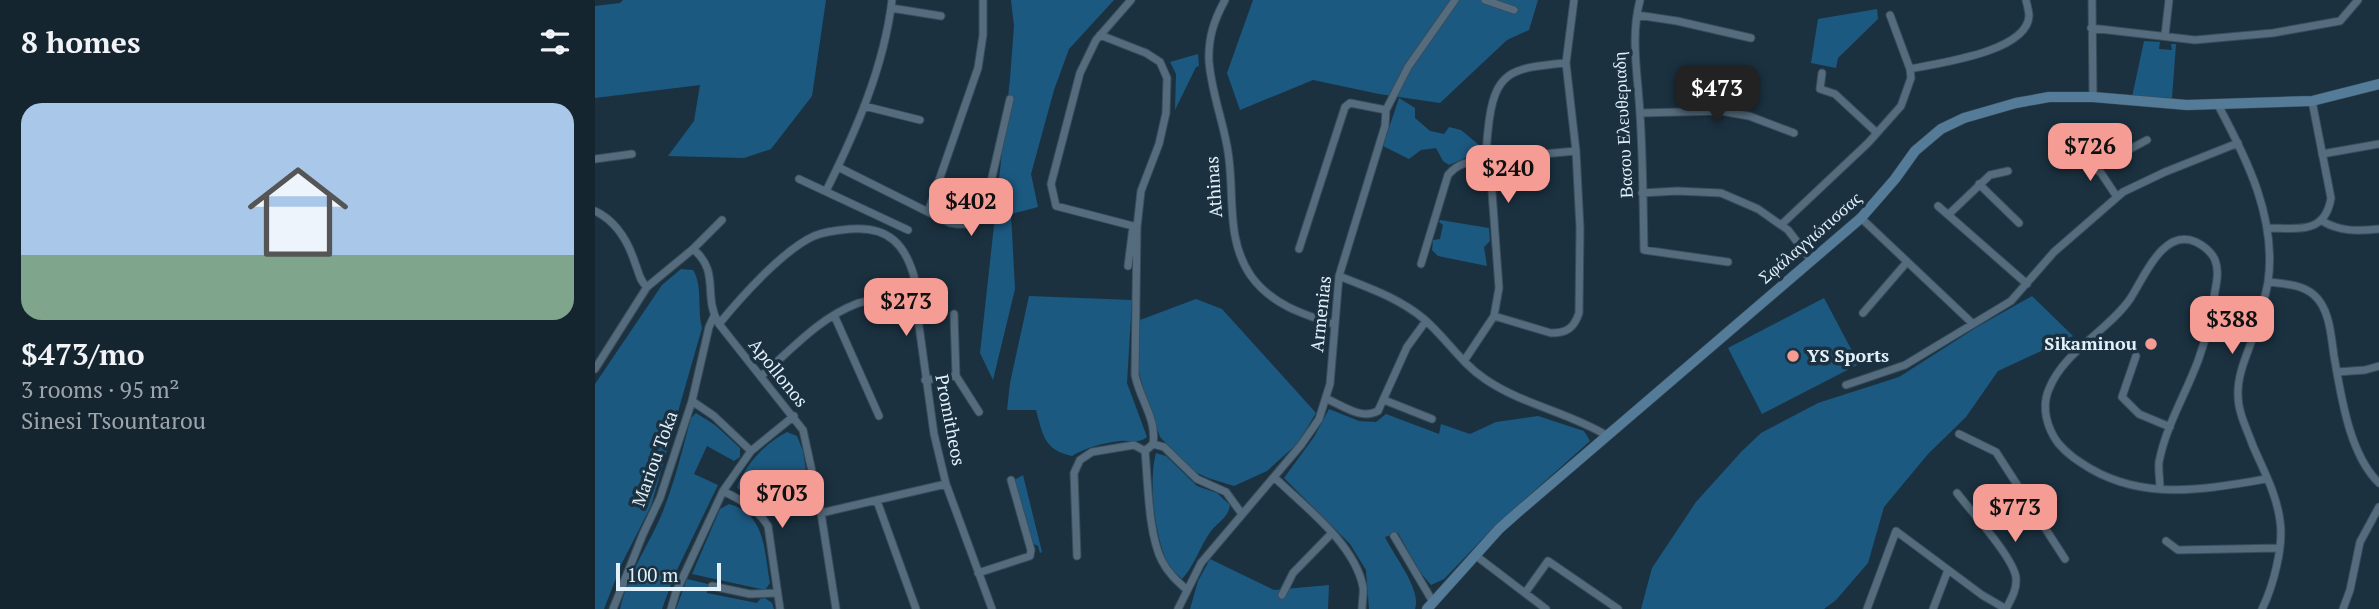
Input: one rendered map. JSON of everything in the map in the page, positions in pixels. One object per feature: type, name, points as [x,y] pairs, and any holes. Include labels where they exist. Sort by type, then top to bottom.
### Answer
[{"type":"street","points":[[928,212],[978,68],[983,35],[983,0]]},
{"type":"street","points":[[1131,0],[1100,35],[1080,73],[1051,184],[1056,206],[1135,227]]},
{"type":"street","name":"Athinas","points":[[1225,0],[1213,24],[1209,60],[1228,149],[1233,239],[1241,260],[1253,279],[1270,295],[1283,305],[1333,324]]},
{"type":"street","name":"Armenias","points":[[1178,609],[1201,563],[1301,445],[1319,419],[1327,399],[1339,276],[1385,126],[1386,110],[1408,67],[1455,0]]},
{"type":"street","points":[[1485,0],[1514,10]]},
{"type":"street","points":[[1494,316],[1551,333],[1561,333],[1569,330],[1579,313],[1580,228],[1576,151],[1566,63],[1574,0]]},
{"type":"street","name":"Βασου Ελευθεριαδη","points":[[1640,0],[1637,15],[1636,73],[1640,113],[1644,250],[1728,262]]},
{"type":"street","points":[[1910,69],[1979,54],[2020,35],[2029,17],[2026,0]]},
{"type":"street","points":[[2091,0],[2093,97]]},
{"type":"street","points":[[2165,35],[2169,0]]},
{"type":"street","points":[[2091,29],[2195,40],[2273,33],[2340,21],[2358,0]]},
{"type":"street","points":[[826,191],[864,106],[882,57],[891,4],[941,16]]},
{"type":"street","points":[[1637,15],[1751,38]]},
{"type":"street","points":[[1781,225],[1877,133],[1901,106],[1911,78],[1910,69],[1890,15]]},
{"type":"street","points":[[1100,35],[1146,53],[1160,62],[1167,78],[1166,113],[1159,144],[1141,191],[1128,266]]},
{"type":"street","points":[[1464,361],[1494,316],[1500,288],[1491,178],[1485,162],[1493,96],[1502,82],[1515,71],[1533,66],[1566,63]]},
{"type":"street","points":[[1822,73],[1820,89],[1835,94],[1877,133]]},
{"type":"street","name":"Σφάλαγγιώτισσας","points":[[1430,605],[1508,521],[1861,218],[1916,151],[1941,129],[1964,118],[2049,97],[2218,105],[2312,101],[2379,84]]},
{"type":"street","points":[[838,167],[950,223],[965,226],[978,221],[984,212],[1010,99]]},
{"type":"street","points":[[2267,228],[2306,228],[2322,221],[2329,211],[2331,198],[2312,101]]},
{"type":"street","points":[[1299,249],[1345,107],[1349,103],[1356,103],[1386,110]]},
{"type":"street","points":[[2218,105],[2254,179],[2267,228],[2268,282],[2256,332],[2239,379],[2238,396],[2239,411],[2281,522],[2271,592],[2262,609]]},
{"type":"street","points":[[864,106],[919,120]]},
{"type":"street","points":[[1640,113],[1721,111],[1749,116],[1794,134]]},
{"type":"street","points":[[2094,167],[2147,139]]},
{"type":"street","points":[[1846,385],[1905,365],[2011,301],[2054,252],[2123,192],[2238,143]]},
{"type":"street","points":[[2322,155],[2379,144]]},
{"type":"street","points":[[1532,155],[1576,151]]},
{"type":"street","points":[[595,159],[632,154]]},
{"type":"street","points":[[2066,162],[2084,160],[2101,173],[2117,197]]},
{"type":"street","points":[[1421,264],[1448,175],[1455,166],[1470,161],[1485,162]]},
{"type":"street","points":[[1949,214],[1990,175],[2008,171]]},
{"type":"street","points":[[799,179],[908,230]]},
{"type":"street","points":[[1979,184],[2019,223]]},
{"type":"street","points":[[1642,193],[1721,193],[1758,209],[1788,230],[1811,260]]},
{"type":"street","points":[[1938,206],[2027,284]]},
{"type":"street","points":[[595,211],[615,225],[627,242],[640,280],[647,287]]},
{"type":"street","points":[[1861,218],[1972,323]]},
{"type":"street","points":[[595,369],[599,354],[647,287],[693,249],[722,220]]},
{"type":"street","points":[[719,324],[745,292],[790,252],[813,236],[833,230],[863,228],[884,232],[890,221]]},
{"type":"street","points":[[2322,221],[2336,229],[2356,232],[2379,229]]},
{"type":"street","points":[[1135,227],[1135,375],[1138,390],[1155,431],[1153,444],[1145,451]]},
{"type":"street","name":"Promitheos","points":[[884,232],[904,249],[911,264],[933,433],[946,484],[992,609]]},
{"type":"street","points":[[2160,488],[2159,463],[2170,427],[2199,357],[2213,309],[2218,275],[2215,259],[2206,248],[2192,240],[2177,241],[2165,247],[2129,301],[2061,368],[2048,389],[2045,407],[2050,433],[2067,455],[2112,481],[2137,487],[2196,490],[2266,479]]},
{"type":"street","name":"Apollonos","points":[[693,249],[709,269],[714,316],[803,430],[821,513],[837,609]]},
{"type":"street","points":[[1863,313],[1907,262]]},
{"type":"street","points":[[1339,276],[1407,306],[1485,379],[1507,392],[1584,422],[1606,435]]},
{"type":"street","points":[[2268,282],[2301,286],[2316,297],[2327,317],[2352,438],[2379,483]]},
{"type":"street","points":[[761,376],[834,315],[858,302],[915,297]]},
{"type":"street","points":[[954,313],[956,376],[979,412]]},
{"type":"street","points":[[834,315],[879,416]]},
{"type":"street","name":"Mariou Toka","points":[[613,609],[660,498],[692,401],[714,316]]},
{"type":"street","points":[[1327,399],[1361,415],[1378,411],[1408,346],[1426,321]]},
{"type":"street","points":[[2136,356],[2122,397],[2139,414],[2170,427]]},
{"type":"street","points":[[2337,372],[2379,366]]},
{"type":"street","points":[[925,380],[956,376]]},
{"type":"street","points":[[1384,400],[1432,419]]},
{"type":"street","points":[[692,401],[714,416],[751,451]]},
{"type":"street","points":[[671,609],[676,592],[723,491],[751,451],[794,416]]},
{"type":"street","points":[[1959,434],[1996,452],[2065,559]]},
{"type":"street","points":[[1153,444],[1164,447],[1197,479],[1226,492],[1242,514]]},
{"type":"street","points":[[1077,555],[1074,473],[1080,460],[1092,452],[1134,445],[1145,451]]},
{"type":"street","points":[[1145,451],[1154,538],[1161,559],[1171,575],[1187,590]]},
{"type":"street","points":[[1274,477],[1332,533],[1354,561],[1363,588],[1362,609]]},
{"type":"street","points":[[978,573],[1030,556],[1031,550],[1011,480]]},
{"type":"street","points":[[821,513],[946,484]]},
{"type":"street","points":[[723,491],[752,506],[768,526],[780,609]]},
{"type":"street","points":[[1867,609],[1896,531],[2006,609],[2015,590],[2016,575],[2005,555],[1957,493]]},
{"type":"street","points":[[877,501],[916,609]]},
{"type":"street","points":[[2343,609],[2350,590],[2360,542],[2379,507]]},
{"type":"street","points":[[1282,595],[1293,573],[1332,533]]},
{"type":"street","points":[[1394,536],[1430,605]]},
{"type":"street","points":[[2166,541],[2178,550],[2279,548]]},
{"type":"street","points":[[1475,555],[1546,609]]},
{"type":"street","points":[[1525,593],[1548,561],[1618,609]]},
{"type":"street","points":[[1933,609],[1948,570]]},
{"type":"street","points":[[712,586],[750,594],[777,593]]},
{"type":"shaded area","points":[[623,0],[826,0],[812,96],[771,149],[744,158],[668,156],[694,121],[700,85],[595,98],[595,6],[620,3]]},
{"type":"shaded area","points":[[1011,0],[1114,0],[1069,49],[1054,90],[1031,174],[1038,207],[1011,214],[1015,289],[993,380],[980,353],[1010,79],[1014,26]]},
{"type":"shaded area","points":[[1253,0],[1538,0],[1529,30],[1507,40],[1440,103],[1313,80],[1240,110],[1227,73]]},
{"type":"shaded area","points":[[1877,9],[1878,19],[1838,58],[1836,68],[1811,63],[1818,19]]},
{"type":"shaded area","points":[[2144,41],[2160,42],[2159,49],[2172,50],[2171,44],[2176,44],[2172,98],[2132,97]]},
{"type":"shaded area","points":[[1198,54],[1199,66],[1196,67],[1175,110],[1176,74],[1170,62]]},
{"type":"shaded area","points":[[1399,98],[1415,108],[1415,118],[1430,131],[1444,134],[1449,127],[1461,130],[1479,145],[1477,153],[1449,165],[1443,161],[1436,148],[1421,150],[1409,159],[1383,146]]},
{"type":"shaded area","points":[[1440,220],[1489,228],[1490,241],[1484,247],[1487,266],[1438,256],[1432,250],[1433,240],[1440,239],[1443,225]]},
{"type":"shaded area","points":[[681,269],[693,270],[696,276],[702,328],[651,506],[621,565],[604,609],[595,609],[595,384],[662,285]]},
{"type":"shaded area","points":[[1029,296],[1132,300],[1127,383],[1147,437],[1137,441],[1101,444],[1072,456],[1056,450],[1046,440],[1036,410],[1007,410],[1010,383]]},
{"type":"shaded area","points":[[2032,296],[2073,336],[1998,371],[1966,417],[1928,454],[1884,507],[1868,563],[1836,600],[1824,609],[1641,609],[1652,568],[1696,502],[1761,433],[1818,403],[1899,377],[1977,327]]},
{"type":"shaded area","name":"YS Sports","points":[[1824,298],[1859,364],[1762,414],[1728,348]]},
{"type":"shaded area","points":[[1196,299],[1222,309],[1316,413],[1298,443],[1267,471],[1234,486],[1193,471],[1160,437],[1139,372],[1140,320]]},
{"type":"shaded area","points":[[1329,409],[1359,421],[1376,422],[1386,414],[1439,434],[1441,424],[1470,434],[1496,422],[1538,416],[1584,431],[1590,441],[1497,524],[1444,579],[1431,585],[1420,572],[1398,533],[1385,537],[1415,592],[1415,609],[1369,609],[1366,570],[1350,544],[1284,478],[1314,437]]},
{"type":"shaded area","points":[[696,413],[715,425],[740,448],[740,457],[734,461],[707,446],[694,474],[718,485],[674,576],[662,609],[620,609],[633,573],[666,504],[691,418]]},
{"type":"shaded area","points":[[787,432],[797,436],[803,451],[811,501],[766,510],[737,487],[757,455]]},
{"type":"shaded area","points":[[1156,453],[1166,456],[1197,486],[1217,493],[1230,505],[1182,579],[1168,565],[1159,538],[1153,493]]},
{"type":"shaded area","points":[[1023,475],[1042,552],[1040,553],[1038,546],[1032,543],[1014,480]]},
{"type":"shaded area","points":[[729,504],[741,509],[757,525],[770,583],[765,590],[692,574],[720,509]]},
{"type":"shaded area","points":[[1210,559],[1274,590],[1329,585],[1328,609],[1190,609],[1198,581]]},
{"type":"shaded area","points":[[687,579],[708,584],[707,593],[757,603],[765,598],[772,603],[774,609],[676,609]]},
{"type":"place","name":"Sikaminou","points":[[2151,344]]},
{"type":"place","name":"YS Sports","points":[[1793,356]]}]
